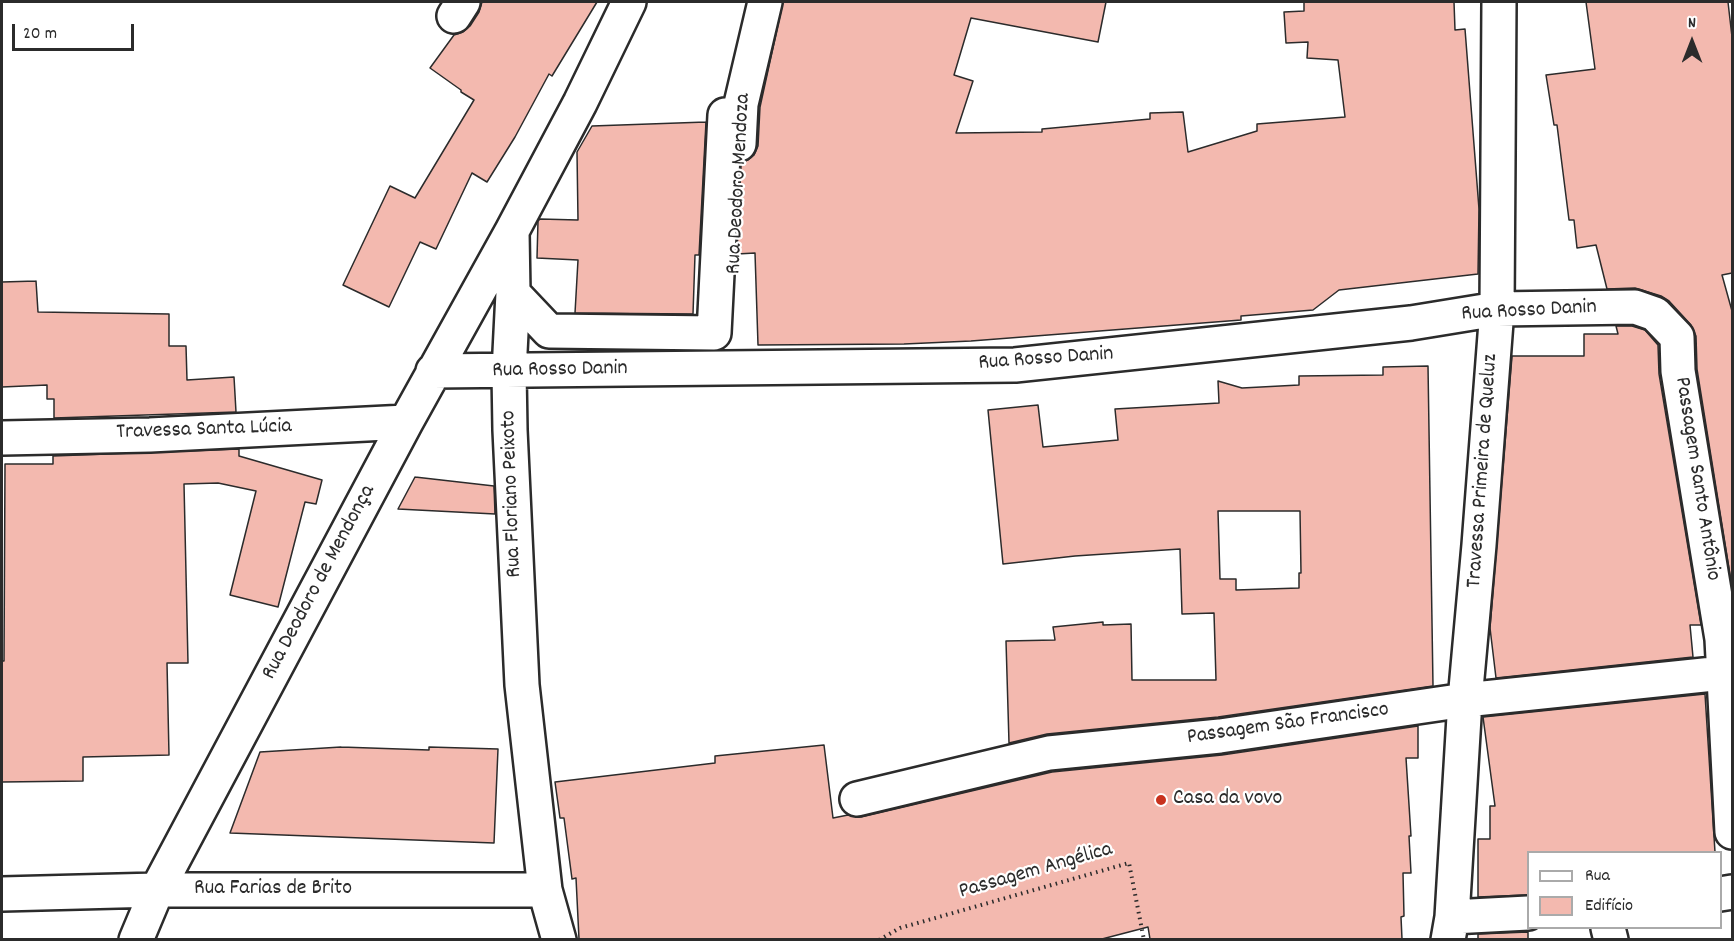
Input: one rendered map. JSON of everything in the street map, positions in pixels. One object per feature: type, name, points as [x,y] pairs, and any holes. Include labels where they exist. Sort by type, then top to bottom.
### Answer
[{"type":"street","name":"Rua Floriano Peixoto","points":[[559,939],[544,890],[522,685],[510,442],[512,231],[580,103],[629,2]]},
{"type":"street","name":"Rua Deodoro Mendoza","points":[[732,368],[741,104],[765,2]]},
{"type":"street","name":"Travessa Primeira de Queluz","points":[[1450,928],[1465,700],[1497,309],[1499,2]]},
{"type":"street","points":[[513,293],[549,331],[714,333],[725,115]]},
{"type":"street","name":"Rua Deodoro de Mendonça","points":[[136,939],[157,890],[406,422],[512,231]]},
{"type":"street","name":"Rua Rosso Danin","points":[[434,371],[1015,365],[1411,323],[1497,309],[1635,307],[1655,314]]},
{"type":"street","name":"Passagem Santo Antônio","points":[[1655,314],[1677,337],[1678,371],[1722,639],[1732,832]]},
{"type":"street","name":"Travessa Santa Lúcia","points":[[2,438],[150,435],[406,422]]},
{"type":"street","name":"Passagem São Francisco","points":[[857,799],[1049,753],[1220,736],[1465,700],[1723,674]]},
{"type":"street","name":"Rua Farias de Brito","points":[[2,894],[157,890],[544,890]]},
{"type":"street","points":[[1450,928],[1527,914]]},
{"type":"path","name":"Passagem Angélica","points":[[879,939],[900,928],[1129,863],[1144,939]]},
{"type":"building","points":[[482,2],[597,2],[552,76],[549,74],[515,137],[487,182],[472,173],[436,249],[420,242],[389,307],[343,285],[390,186],[415,198],[474,100],[430,68],[454,35],[470,26]]},
{"type":"building","points":[[783,2],[1106,2],[1098,42],[971,18],[954,75],[973,81],[956,133],[1042,132],[1042,129],[1150,119],[1150,113],[1183,112],[1188,152],[1257,131],[1257,124],[1345,117],[1338,60],[1307,58],[1308,42],[1286,43],[1284,12],[1304,11],[1304,2],[1454,2],[1455,30],[1465,29],[1479,209],[1478,274],[1339,290],[1313,310],[1241,316],[1241,320],[971,341],[758,345],[755,253],[737,254],[741,162],[754,155],[758,146],[760,107]]},
{"type":"building","points":[[1586,2],[1728,2],[1732,37],[1732,273],[1722,275],[1732,311],[1732,587],[1697,369],[1696,336],[1691,325],[1669,301],[1661,296],[1635,288],[1607,289],[1596,245],[1577,248],[1574,220],[1569,220],[1557,125],[1554,125],[1546,75],[1595,69]]},
{"type":"building","points":[[706,122],[699,255],[695,255],[693,314],[575,313],[578,260],[537,258],[538,221],[540,219],[578,220],[577,152],[592,126]]},
{"type":"building","points":[[36,281],[38,312],[169,314],[169,346],[186,346],[187,380],[234,377],[236,412],[54,418],[54,399],[47,399],[47,385],[2,387],[2,282]]},
{"type":"building","points":[[1616,326],[1632,326],[1645,330],[1658,345],[1659,374],[1701,625],[1690,625],[1693,657],[1496,678],[1490,628],[1512,356],[1584,356],[1584,334],[1618,334]]},
{"type":"building","points":[[1428,366],[1433,686],[1218,717],[1047,734],[1009,743],[1006,641],[1055,640],[1053,627],[1103,622],[1103,625],[1131,624],[1132,680],[1216,680],[1214,613],[1182,614],[1180,549],[1075,556],[1003,564],[988,410],[1038,405],[1043,447],[1118,440],[1115,409],[1219,403],[1218,381],[1242,388],[1299,385],[1299,376],[1383,375],[1383,367]],"holes":[[[1218,511],[1300,511],[1301,573],[1299,573],[1299,588],[1236,590],[1236,579],[1220,579]]]},
{"type":"building","points":[[239,449],[239,456],[322,480],[316,504],[305,502],[278,607],[230,595],[256,491],[218,483],[184,484],[188,663],[167,663],[169,755],[83,757],[83,781],[2,782],[5,464],[53,464],[53,456]]},
{"type":"building","points":[[415,477],[494,486],[495,514],[398,509]]},
{"type":"building","points":[[1705,694],[1715,851],[1527,851],[1527,895],[1478,897],[1478,839],[1490,839],[1490,806],[1495,806],[1483,717]]},
{"type":"building","points":[[1418,726],[1418,758],[1406,758],[1411,873],[1403,873],[1402,939],[1150,939],[1148,927],[1102,939],[579,939],[576,878],[572,879],[564,818],[560,818],[555,782],[715,763],[715,756],[824,745],[833,818],[848,815],[861,817],[1052,772],[1222,755]]},
{"type":"building","points":[[341,747],[429,750],[429,747],[498,749],[494,843],[230,833],[260,752]]},
{"type":"building","points":[[1528,932],[1528,939],[1478,939],[1478,934]]},
{"type":"place","name":"Casa da vovo","points":[[1161,800]]}]
